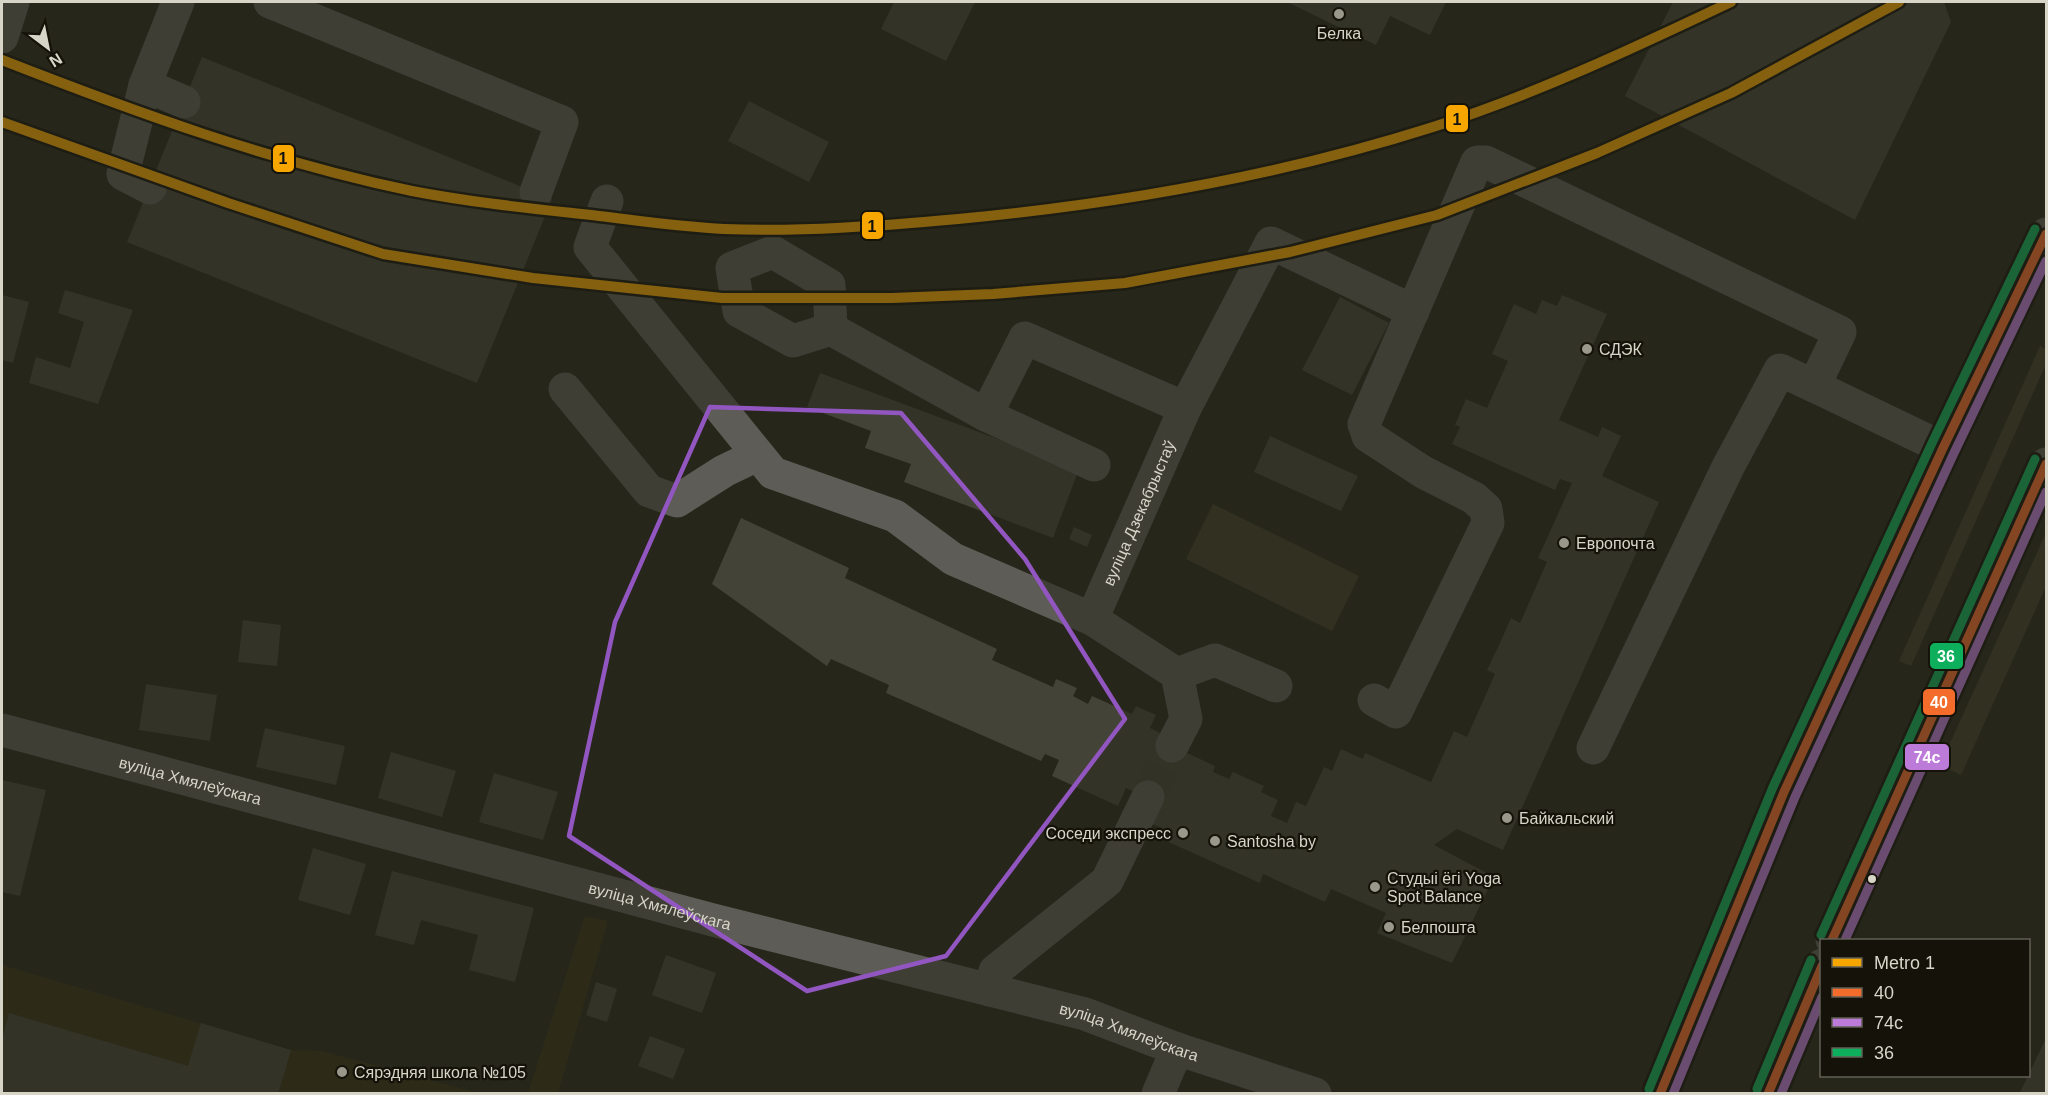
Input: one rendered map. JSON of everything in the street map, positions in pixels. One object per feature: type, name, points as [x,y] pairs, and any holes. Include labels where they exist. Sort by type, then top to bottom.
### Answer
[{"type":"main road","points":[[1660,1094],[1784,792],[1943,448],[2046,234]]},
{"type":"main road","points":[[1832,939],[2046,465]]},
{"type":"main road","points":[[1768,1094],[1820,967]]},
{"type":"street","points":[[2,37],[13,2]]},
{"type":"street","points":[[150,188],[123,174],[145,85],[178,2]]},
{"type":"street","points":[[270,2],[562,122],[536,192]]},
{"type":"street","points":[[145,85],[184,102]]},
{"type":"street","points":[[1374,700],[1396,712],[1488,523],[1486,509],[1474,498],[1423,472],[1368,436],[1364,424],[1477,162],[1486,162],[1840,332],[1814,386]]},
{"type":"street","points":[[606,201],[590,247],[773,473],[894,516],[953,559],[1092,619],[1177,674],[1186,719],[1172,746]]},
{"type":"street","name":"вуліца Дзекабрыстаў","points":[[1092,619],[1185,408],[1271,243],[1413,311]]},
{"type":"street","points":[[831,329],[986,415],[1094,465]]},
{"type":"street","points":[[986,415],[1025,338],[1185,408]]},
{"type":"street","points":[[1593,748],[1728,467],[1780,370],[1943,448]]},
{"type":"street","points":[[565,389],[649,491],[676,501],[724,471],[757,454]]},
{"type":"street","points":[[1177,674],[1215,660],[1276,686]]},
{"type":"street","name":"вуліца Хмялеўскага","points":[[2,730],[503,865],[1085,1014],[1177,1049],[1315,1094]]},
{"type":"street","points":[[990,990],[995,971],[1107,881],[1148,797]]},
{"type":"street","points":[[1158,1094],[1177,1049]]},
{"type":"highlighted area","points":[[710,407],[901,413],[1025,559],[1125,719],[946,956],[807,991],[569,836],[615,622]]},
{"type":"shaded area","points":[[2040,346],[2046,349],[2046,364],[1911,666],[1899,661]]},
{"type":"shaded area","points":[[1213,504],[1359,576],[1332,631],[1186,559]]},
{"type":"shaded area","points":[[2046,533],[2046,586],[1961,775],[1940,765]]},
{"type":"shaded area","name":"Сярэдняя школа №105","points":[[585,916],[608,921],[558,1093],[528,1093]]},
{"type":"shaded area","points":[[2,965],[291,1050],[322,1051],[478,1093],[2,1093]]},
{"type":"building","points":[[894,2],[975,2],[946,61],[881,29]]},
{"type":"building","points":[[1287,2],[1446,2],[1430,35],[1390,16],[1376,45]]},
{"type":"building","points":[[1673,2],[1944,2],[1951,22],[1855,220],[1625,96]]},
{"type":"building","points":[[202,57],[552,199],[477,383],[127,242]]},
{"type":"building","points":[[749,101],[829,142],[809,182],[728,141]]},
{"type":"building","points":[[65,290],[133,310],[98,404],[29,383],[36,357],[70,368],[84,322],[58,313]]},
{"type":"building","points":[[2,295],[29,302],[13,363],[2,360]]},
{"type":"building","points":[[1562,295],[1607,314],[1559,420],[1598,437],[1602,427],[1621,436],[1602,476],[1659,502],[1503,850],[1457,829],[1434,845],[1494,877],[1452,963],[1377,933],[1386,913],[1331,889],[1325,902],[1263,874],[1260,883],[1164,840],[1168,831],[1146,821],[1155,801],[1126,788],[1118,806],[1052,776],[1059,760],[1045,754],[1041,761],[886,693],[889,685],[831,659],[827,666],[712,584],[741,518],[849,568],[845,578],[997,649],[992,660],[1053,687],[1056,679],[1077,688],[1073,696],[1088,704],[1092,696],[1132,714],[1136,706],[1156,715],[1150,728],[1166,736],[1172,746],[1215,766],[1213,772],[1229,779],[1233,772],[1264,786],[1261,792],[1278,800],[1271,816],[1287,823],[1296,802],[1306,806],[1324,767],[1332,771],[1341,749],[1363,759],[1365,753],[1431,782],[1454,731],[1467,737],[1495,674],[1487,670],[1511,618],[1520,623],[1547,562],[1538,558],[1572,483],[1560,479],[1555,490],[1452,444],[1460,427],[1455,425],[1466,399],[1487,408],[1508,361],[1492,354],[1514,304],[1536,314],[1542,300],[1557,306]]},
{"type":"building","points":[[1340,297],[1389,323],[1352,395],[1302,370]]},
{"type":"building","points":[[820,373],[1079,469],[1053,538],[904,482],[911,464],[865,448],[871,431],[807,407]]},
{"type":"building","points":[[1270,436],[1358,476],[1341,511],[1254,472]]},
{"type":"building","points":[[1074,527],[1092,535],[1087,547],[1069,539]]},
{"type":"building","points":[[243,620],[281,625],[277,666],[238,662]]},
{"type":"building","points":[[146,684],[217,695],[210,741],[139,730]]},
{"type":"building","points":[[265,728],[345,746],[336,785],[256,767]]},
{"type":"building","points":[[391,752],[456,771],[442,817],[378,798]]},
{"type":"building","points":[[494,773],[558,792],[543,840],[479,822]]},
{"type":"building","points":[[2,780],[46,790],[20,896],[2,892]]},
{"type":"building","points":[[313,848],[366,864],[350,915],[298,900]]},
{"type":"building","points":[[392,871],[534,908],[515,982],[469,970],[478,935],[421,920],[414,945],[375,935]]},
{"type":"building","points":[[666,955],[716,973],[702,1013],[652,995]]},
{"type":"building","points":[[596,982],[617,989],[607,1022],[586,1015]]},
{"type":"building","points":[[9,1013],[188,1066],[201,1023],[291,1050],[278,1094],[2,1094],[2,1039]]},
{"type":"building","points":[[650,1036],[685,1049],[673,1079],[638,1066]]},
{"type":"building","points":[[2046,1038],[2046,1094],[2019,1094],[2028,1077],[2030,1077],[2030,1072]]},
{"type":"tunnel","points":[[1148,797],[1172,746]]},
{"type":"metro line","name":"1","points":[[2,60],[153,117],[256,151],[412,191],[459,199],[693,227],[753,230],[812,229],[958,219],[1078,205],[1198,186],[1316,160],[1433,127],[1509,100],[1621,53],[1731,2]]},
{"type":"metro line","name":"1","points":[[2,122],[228,203],[383,254],[533,278],[722,298],[892,298],[993,294],[1125,283],[1290,252],[1437,215],[1597,153],[1731,93],[1899,2]]},
{"type":"transit line","name":"36","points":[[1649,1089],[1773,787],[1932,443],[2035,229]]},
{"type":"transit line","name":"40","points":[[1660,1094],[1784,792],[1943,448],[2046,234]]},
{"type":"transit line","name":"74с","points":[[1673,1094],[1795,797],[1954,453],[2046,261]]},
{"type":"transit line","name":"36","points":[[1821,935],[2035,459]]},
{"type":"transit line","name":"40","points":[[1832,939],[2046,464]]},
{"type":"transit line","name":"74с","points":[[1845,939],[2046,492]]},
{"type":"transit line","name":"36","points":[[1757,1089],[1811,960]]},
{"type":"transit line","name":"40","points":[[1768,1094],[1820,971]]},
{"type":"transit line","name":"74с","points":[[1781,1094],[1820,1002]]},
{"type":"place","name":"Белка","points":[[1339,14]]},
{"type":"place","name":"СДЭК","points":[[1587,349]]},
{"type":"place","name":"Европочта","points":[[1564,543]]},
{"type":"place","name":"Байкальский","points":[[1507,818]]},
{"type":"place","name":"Соседи экспресс","points":[[1183,833]]},
{"type":"place","name":"Santosha by","points":[[1215,841]]},
{"type":"place","name":"Студыі ёгі Yoga Spot Balance","points":[[1375,887]]},
{"type":"place","name":"Белпошта","points":[[1389,927]]},
{"type":"place","name":"Сярэдняя школа №105","points":[[342,1072]]}]
